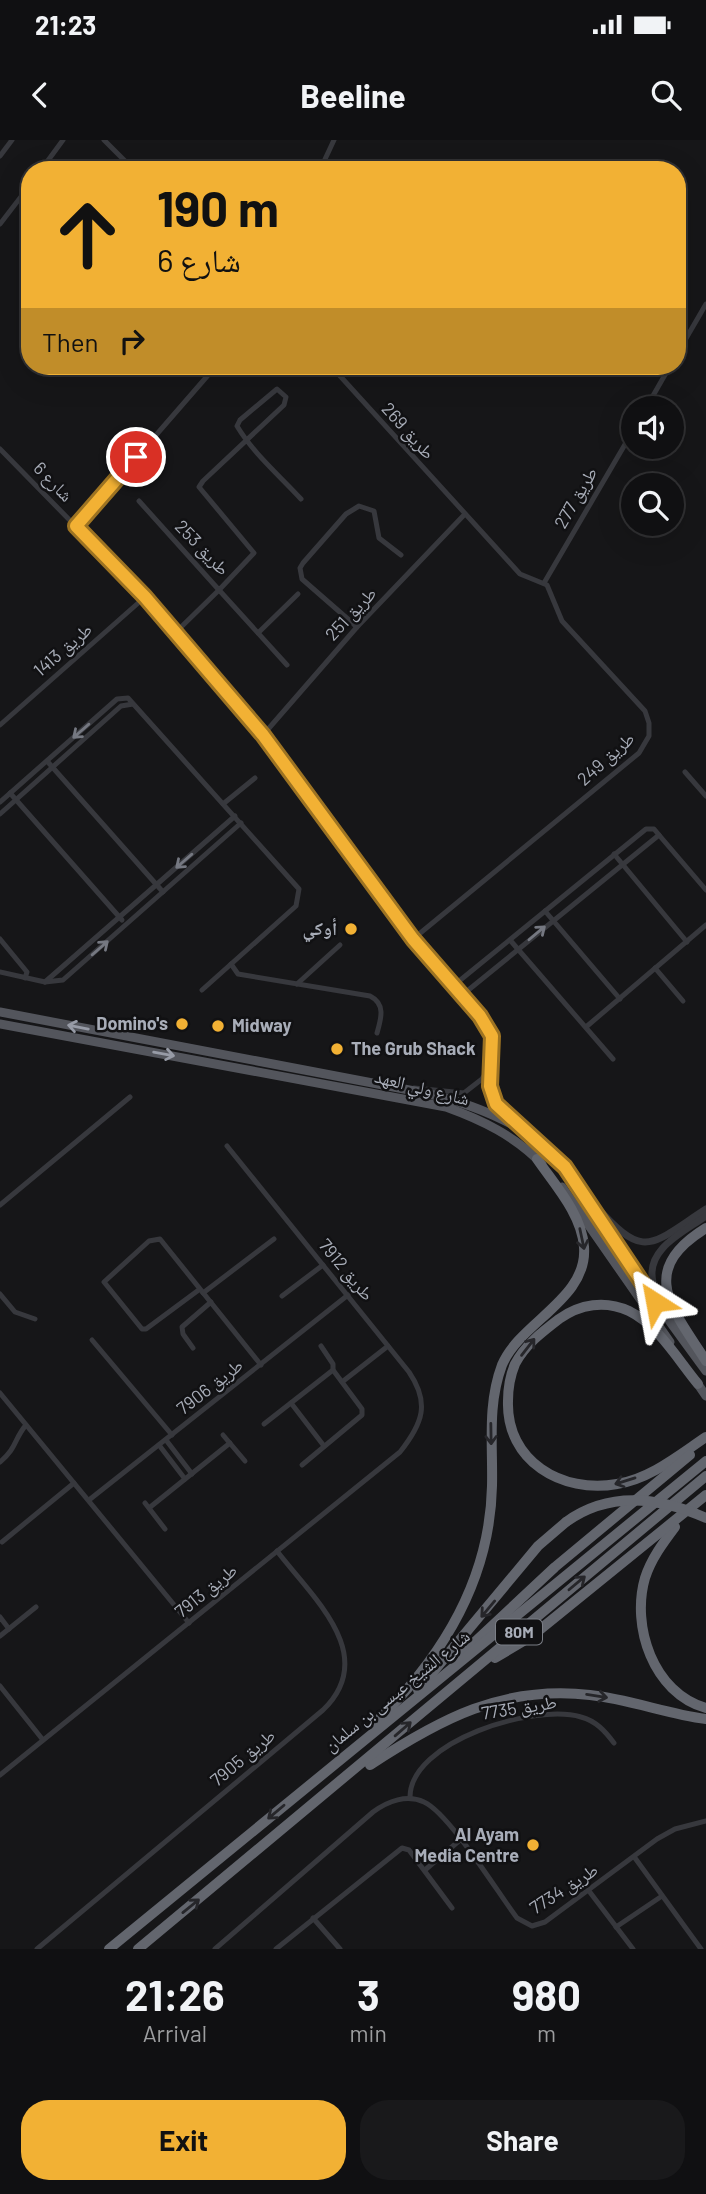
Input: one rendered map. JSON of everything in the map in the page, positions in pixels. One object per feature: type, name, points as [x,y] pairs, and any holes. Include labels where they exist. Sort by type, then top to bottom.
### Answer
[{"type":"highway","points":[[329,1768],[405,1694],[435,1657],[459,1614],[477,1574],[488,1529],[492,1488],[491,1417],[495,1387],[503,1363],[515,1342],[570,1289],[582,1267],[584,1247],[576,1218],[537,1158]]},
{"type":"highway","points":[[706,1228],[673,1255],[666,1272],[665,1290],[706,1361]]},
{"type":"highway","points":[[698,1384],[644,1319],[609,1304],[589,1305],[565,1315],[529,1343],[514,1365],[509,1386],[508,1411],[512,1434],[525,1455],[551,1476],[581,1486],[618,1484],[654,1471],[706,1437]]},
{"type":"highway","points":[[410,1703],[555,1567],[706,1443]]},
{"type":"highway","name":"شارع الشيخ عيسى بن سلمان","points":[[109,1949],[706,1461]]},
{"type":"highway","name":"شارع الشيخ عيسى بن سلمان","points":[[138,1949],[333,1790],[706,1476]]},
{"type":"highway","points":[[463,1678],[532,1636],[701,1499]]},
{"type":"highway","points":[[701,1499],[663,1542],[649,1565],[640,1612],[649,1653],[662,1676],[681,1694],[706,1708]]},
{"type":"highway","points":[[391,1718],[467,1634],[538,1546],[566,1522],[595,1506],[617,1500],[663,1504],[706,1518]]},
{"type":"highway","points":[[333,1790],[439,1722],[467,1709],[506,1699],[550,1693],[590,1695],[706,1719]]},
{"type":"main road","name":"شارع ولي العهد","points":[[0,1012],[462,1103],[528,1134],[565,1167],[706,1371]]},
{"type":"main road","name":"شارع ولي العهد","points":[[0,1024],[446,1107],[498,1129],[537,1158],[588,1221],[706,1396]]},
{"type":"street","points":[[0,156],[12,140]]},
{"type":"street","points":[[48,161],[63,140]]},
{"type":"street","points":[[104,140],[125,161]]},
{"type":"street","points":[[324,161],[334,140]]},
{"type":"street","points":[[0,224],[21,197]]},
{"type":"street","points":[[686,338],[706,304]]},
{"type":"street","points":[[76,526],[208,375]]},
{"type":"street","name":"طريق 269","points":[[339,375],[464,515]]},
{"type":"street","points":[[653,396],[665,375]]},
{"type":"street","name":"طريق 253","points":[[139,501],[219,590],[254,553],[199,487],[248,440],[286,402],[280,390],[274,390],[238,422],[238,429],[248,440]]},
{"type":"street","points":[[248,440],[300,499]]},
{"type":"street","name":"شارع 6","points":[[0,449],[145,597],[263,735],[413,939],[480,1016],[492,1036],[492,1096],[503,1113],[528,1134]]},
{"type":"street","name":"طريق 277","points":[[544,583],[621,451]]},
{"type":"street","points":[[357,627],[302,579],[300,568],[303,563],[346,514],[359,506],[374,511],[379,538],[401,555]]},
{"type":"street","points":[[464,515],[523,577],[544,583]]},
{"type":"street","name":"طريق 251","points":[[263,735],[357,627],[464,515]]},
{"type":"street","name":"طريق 249","points":[[413,939],[639,752],[647,742],[649,723],[645,711],[562,621],[555,609],[550,588],[544,583]]},
{"type":"street","points":[[175,633],[219,590],[287,665]]},
{"type":"street","points":[[258,633],[298,594]]},
{"type":"street","name":"طريق 1413","points":[[0,725],[145,597]]},
{"type":"street","points":[[0,802],[117,699],[128,698],[297,885],[300,894],[296,906],[202,990]]},
{"type":"street","points":[[0,814],[121,706],[134,704]]},
{"type":"street","points":[[47,761],[163,892]]},
{"type":"street","points":[[685,772],[706,796]]},
{"type":"street","points":[[223,804],[255,778]]},
{"type":"street","points":[[10,793],[126,925]]},
{"type":"street","points":[[45,982],[235,816]]},
{"type":"street","points":[[0,972],[45,982],[63,980],[241,823]]},
{"type":"street","points":[[453,986],[649,827],[659,835],[706,891]]},
{"type":"street","points":[[461,996],[659,835]]},
{"type":"street","points":[[614,854],[687,942]]},
{"type":"street","points":[[545,911],[620,999]]},
{"type":"street","points":[[586,1027],[706,925]]},
{"type":"street","points":[[0,939],[27,972],[25,978]]},
{"type":"street","points":[[510,940],[613,1059]]},
{"type":"street","points":[[297,984],[340,945]]},
{"type":"street","points":[[231,964],[238,974],[376,998],[382,1012],[377,1034]]},
{"type":"street","points":[[655,968],[683,1002]]},
{"type":"street","points":[[405,1090],[422,1087],[464,1093],[482,1079],[493,1061]]},
{"type":"street","points":[[0,1205],[130,1097]]},
{"type":"street","name":"طريق 7912","points":[[227,1146],[420,1389],[422,1406],[419,1421]]},
{"type":"street","points":[[583,1193],[623,1236],[641,1242],[659,1239],[706,1209]]},
{"type":"street","points":[[669,1321],[652,1279],[654,1260],[666,1244],[706,1216]]},
{"type":"street","points":[[261,1365],[202,1291],[157,1238],[104,1282],[142,1329],[146,1329],[202,1291],[274,1239]]},
{"type":"street","points":[[282,1296],[323,1265]]},
{"type":"street","points":[[0,1294],[15,1312],[35,1319]]},
{"type":"street","name":"طريق 7906","points":[[89,1500],[348,1295]]},
{"type":"street","points":[[193,1348],[183,1334],[182,1327],[211,1302]]},
{"type":"street","points":[[92,1340],[172,1435]]},
{"type":"street","points":[[302,1465],[362,1415],[362,1409],[333,1370],[333,1364],[321,1346]]},
{"type":"street","points":[[342,1382],[388,1346]]},
{"type":"street","points":[[264,1423],[333,1370]]},
{"type":"street","points":[[0,1393],[189,1623]]},
{"type":"street","points":[[0,1405],[6,1401]]},
{"type":"street","points":[[291,1403],[324,1447]]},
{"type":"street","name":"طريق 7913","points":[[0,1775],[400,1452],[419,1421]]},
{"type":"street","points":[[0,1462],[15,1449],[19,1433],[26,1425]]},
{"type":"street","points":[[223,1435],[244,1461]]},
{"type":"street","points":[[166,1440],[192,1474]]},
{"type":"street","points":[[165,1529],[147,1506],[230,1443]]},
{"type":"street","points":[[159,1445],[186,1479]]},
{"type":"street","points":[[2,1542],[74,1483]]},
{"type":"street","name":"طريق 7905","points":[[37,1949],[323,1710],[339,1691],[346,1668],[344,1644],[339,1633],[277,1551]]},
{"type":"street","points":[[0,1636],[36,1607]]},
{"type":"street","points":[[0,1617],[9,1629]]},
{"type":"street","points":[[0,1686],[43,1740]]},
{"type":"street","name":"طريق 7735","points":[[410,1798],[411,1786],[420,1770],[461,1737],[482,1727],[522,1718],[572,1715],[597,1725],[614,1743]]},
{"type":"street","points":[[215,1949],[373,1812],[390,1802],[410,1798]]},
{"type":"street","name":"طريق 7734","points":[[410,1798],[437,1810],[524,1924],[543,1924],[675,1829],[706,1821]]},
{"type":"street","points":[[425,1870],[460,1840]]},
{"type":"street","points":[[276,1949],[402,1848],[409,1850],[452,1908]]},
{"type":"street","points":[[635,1858],[701,1949]]},
{"type":"street","points":[[589,1891],[633,1949]]},
{"type":"street","points":[[616,1927],[662,1896]]},
{"type":"street","points":[[313,1918],[340,1949]]},
{"type":"place","name":"أوكي","points":[[351,929]]},
{"type":"place","name":"Domino's","points":[[182,1024]]},
{"type":"place","name":"Midway","points":[[218,1026]]},
{"type":"place","name":"The Grub Shack","points":[[337,1049]]},
{"type":"place","name":"Al Ayam Media Centre","points":[[533,1845]]},
{"type":"route","points":[[136,457],[76,526],[145,597],[263,735],[413,939],[480,1016],[492,1036],[490,1086],[496,1104],[565,1167],[655,1302]]}]
